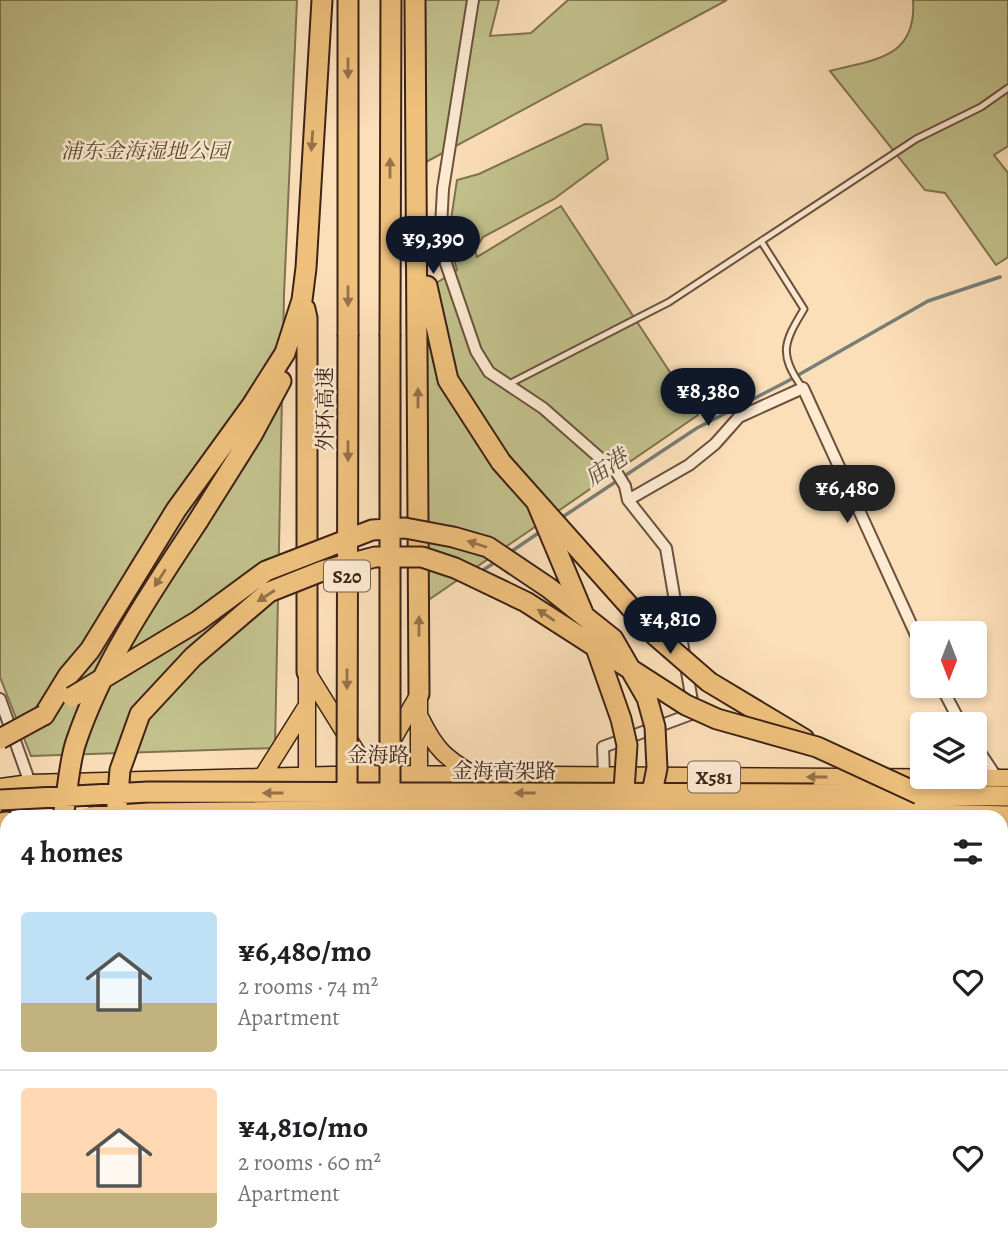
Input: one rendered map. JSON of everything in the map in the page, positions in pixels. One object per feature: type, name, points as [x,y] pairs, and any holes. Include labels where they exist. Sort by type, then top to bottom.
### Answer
[{"type":"highway","points":[[64,810],[75,744],[96,692],[137,614],[198,521],[281,381],[285,353],[302,300],[306,268],[323,0]]},
{"type":"highway","name":"外环高速","points":[[345,810],[348,0]]},
{"type":"highway","name":"S20","points":[[390,810],[391,0]]},
{"type":"highway","points":[[415,0],[419,694]]},
{"type":"highway","points":[[417,230],[434,327],[448,380],[501,462],[656,636],[709,682],[817,747],[919,794]]},
{"type":"highway","points":[[302,300],[307,318],[307,672]]},
{"type":"highway","points":[[44,715],[68,676],[90,650],[176,510],[253,405],[285,353]]},
{"type":"highway","points":[[536,501],[573,586],[621,719],[627,768],[622,810]]},
{"type":"highway","points":[[0,738],[44,715],[198,621],[266,571],[372,530],[405,528],[453,537],[488,548],[549,588],[613,639],[647,698],[655,727],[657,768],[648,810]]},
{"type":"highway","points":[[117,810],[120,770],[140,714],[193,657],[269,593],[322,570],[375,557],[422,557],[455,568],[526,602],[686,705],[718,719],[817,747]]},
{"type":"highway","name":"金海高架路","points":[[0,800],[148,792],[1008,796]]},
{"type":"highway","name":"金海高架路","points":[[420,810],[690,807],[785,810]]},
{"type":"main road","points":[[307,672],[307,810]]},
{"type":"main road","points":[[307,672],[382,796],[399,810]]},
{"type":"main road","points":[[419,694],[414,776],[419,810]]},
{"type":"main road","points":[[335,810],[352,796],[371,774],[419,694]]},
{"type":"main road","points":[[262,777],[307,705]]},
{"type":"main road","points":[[419,716],[434,746],[446,758],[476,776]]},
{"type":"main road","name":"金海路","points":[[0,786],[371,774],[1002,778]]},
{"type":"main road","points":[[329,776],[352,796],[363,810]]},
{"type":"main road","points":[[373,810],[382,796],[414,776]]},
{"type":"street","points":[[474,0],[443,188],[440,246],[476,351],[489,372],[543,408],[617,474],[625,486],[628,499],[666,548],[694,713],[603,747],[604,776]]},
{"type":"street","points":[[628,499],[689,464],[715,444],[739,417],[801,386],[910,622]]},
{"type":"street","points":[[0,699],[30,783]]},
{"type":"street","points":[[987,760],[1002,778]]},
{"type":"lane","points":[[509,384],[669,302],[916,139],[981,107],[1008,88]]},
{"type":"lane","points":[[761,241],[804,309],[786,340],[787,366],[801,386]]},
{"type":"green space","name":"浦东金海湿地公园","points":[[0,0],[297,0],[284,295],[275,748],[31,756],[0,677]]},
{"type":"green space","points":[[425,0],[499,0],[490,36],[531,33],[568,0],[727,0],[426,162]]},
{"type":"green space","points":[[913,0],[1008,0],[1008,146],[994,155],[1008,173],[1008,257],[996,265],[945,193],[925,190],[830,71],[878,59],[901,45],[908,34],[912,19]]},
{"type":"green space","points":[[585,124],[601,125],[608,159],[554,199],[483,237],[475,250],[477,257],[561,206],[698,415],[424,603],[425,290],[457,270],[448,239],[457,180],[479,174]]},
{"type":"waterway","name":"庙港","points":[[561,518],[697,428],[786,382],[928,301],[1000,277]]},
{"type":"waterway","name":"庙港","points":[[509,553],[540,532]]},
{"type":"waterway","name":"庙港","points":[[480,572],[497,561]]}]
